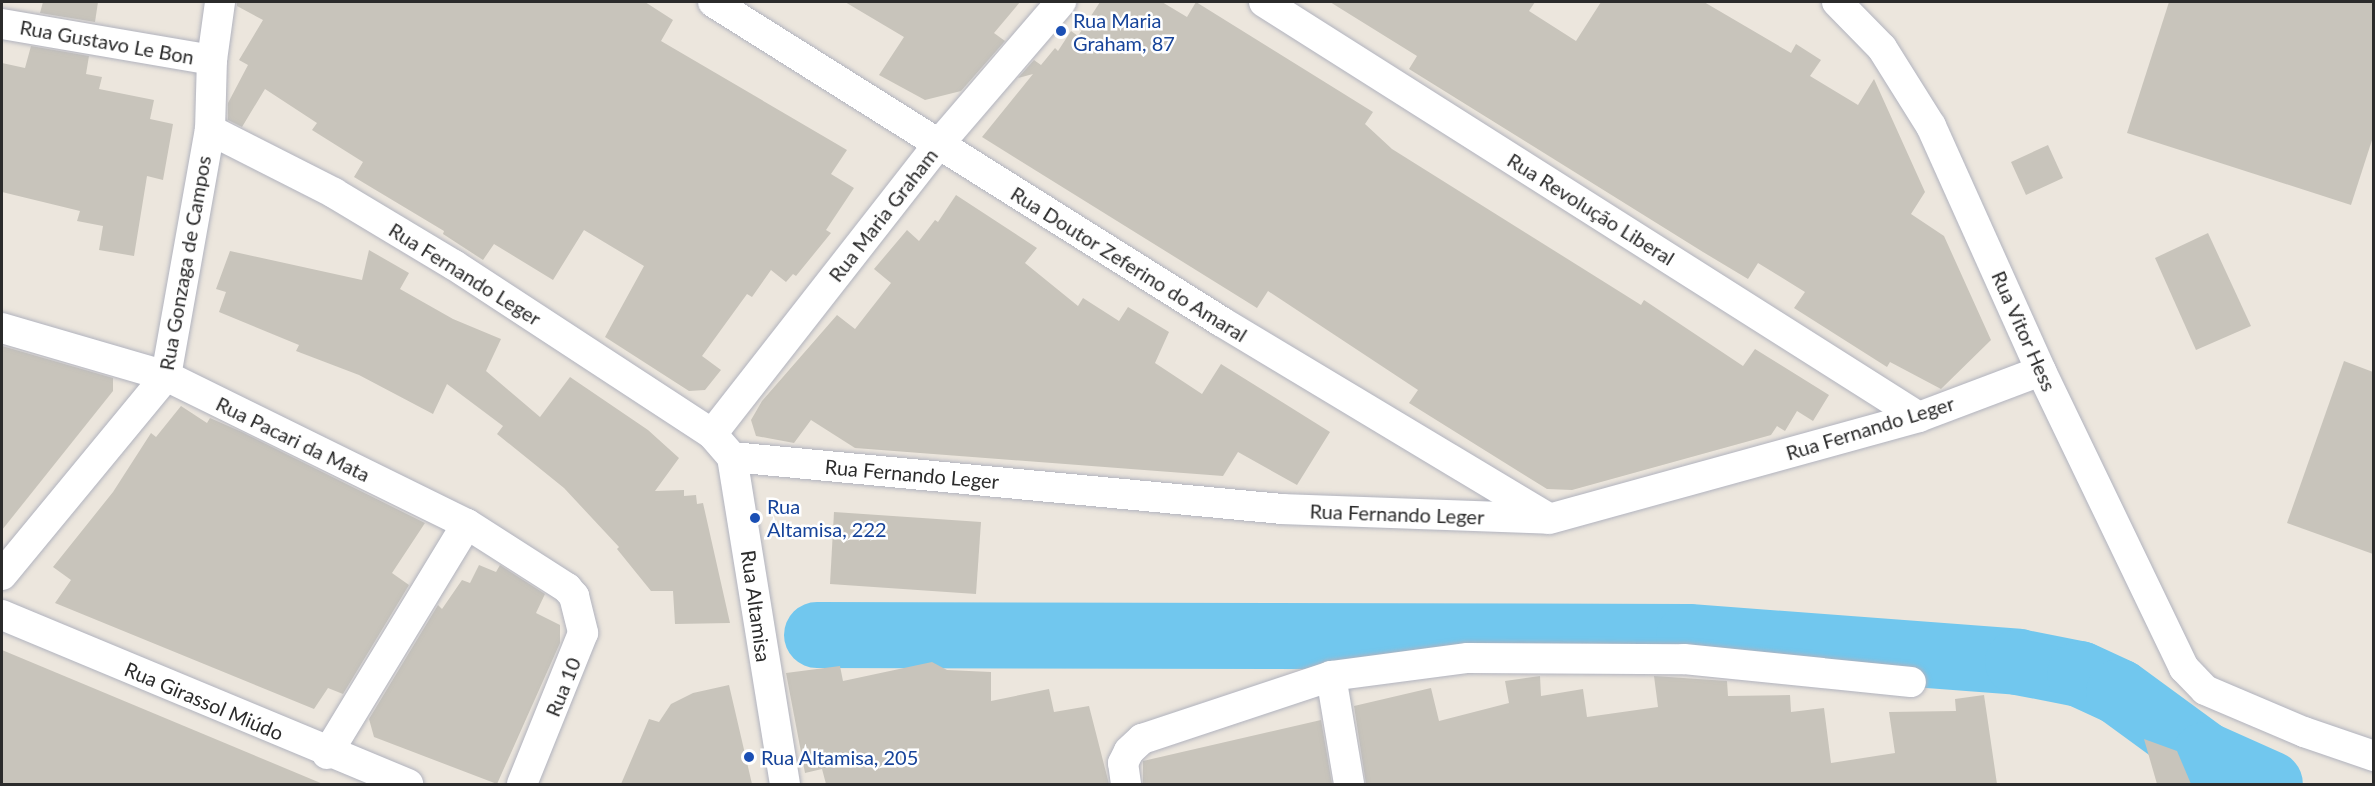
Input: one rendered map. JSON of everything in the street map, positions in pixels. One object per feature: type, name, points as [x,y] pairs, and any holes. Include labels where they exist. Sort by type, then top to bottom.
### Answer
[{"type":"street","name":"Rua Gonzaga de Campos","points":[[2,574],[166,376],[210,130],[212,60],[220,2]]},
{"type":"street","name":"Rua Doutor Zeferino do Amaral","points":[[713,2],[938,145],[1549,519]]},
{"type":"street","name":"Rua Maria Graham","points":[[712,434],[938,145],[1061,2]]},
{"type":"street","name":"Rua Revolução Liberal","points":[[1264,2],[1918,417]]},
{"type":"street","name":"Rua Vitor Hess","points":[[1847,11],[1882,48],[1931,126],[2041,371],[2184,668],[2205,690],[2304,732],[2373,756]]},
{"type":"street","name":"Rua Gustavo Le Bon","points":[[2,24],[212,60]]},
{"type":"street","name":"Rua Fernando Leger","points":[[210,130],[334,193],[454,265],[712,434]]},
{"type":"street","name":"Rua Pacari da Mata","points":[[2,328],[166,376],[467,525],[567,588]]},
{"type":"street","name":"Rua Fernando Leger","points":[[732,457],[1282,509],[1549,519],[1918,417],[2041,371]]},
{"type":"street","points":[[712,434],[732,457]]},
{"type":"street","name":"Rua Altamisa","points":[[732,457],[760,615],[766,682],[785,784]]},
{"type":"street","points":[[327,754],[467,525]]},
{"type":"street","name":"Rua 10","points":[[522,784],[583,633],[574,596],[567,588]]},
{"type":"street","name":"Rua Girassol Miúdo","points":[[2,615],[327,754],[408,784]]},
{"type":"street","points":[[1126,784],[1123,763],[1142,739],[1331,676],[1468,658],[1533,655],[1716,662],[1911,682]]},
{"type":"street","points":[[1331,676],[1349,784]]},
{"type":"building","points":[[43,2],[98,2],[95,22],[40,13]]},
{"type":"building","points":[[237,2],[645,2],[673,20],[661,41],[847,150],[831,174],[854,188],[826,230],[831,233],[796,276],[793,274],[786,282],[771,270],[752,297],[747,294],[702,356],[721,370],[705,390],[689,391],[605,337],[644,266],[584,230],[553,280],[494,244],[483,260],[443,234],[444,231],[354,177],[363,162],[312,130],[317,123],[265,89],[242,127],[228,120],[228,103],[248,65],[239,60],[263,20],[237,6]]},
{"type":"building","points":[[845,2],[1020,2],[994,33],[1005,41],[961,91],[925,100],[879,75],[904,37]]},
{"type":"building","points":[[1100,2],[1162,2],[1187,17],[1196,2],[1373,112],[1365,124],[1392,149],[1641,305],[1644,300],[1743,366],[1755,349],[1829,395],[1813,421],[1797,411],[1785,431],[1777,426],[1771,435],[1572,490],[1547,489],[1409,403],[1418,390],[1268,291],[1257,308],[982,137],[1033,74],[1018,78],[1034,60],[1041,65],[1055,48],[1058,51],[1071,31],[1078,36]]},
{"type":"building","points":[[1330,2],[1535,2],[1529,11],[1576,41],[1601,2],[1704,2],[1791,53],[1796,44],[1821,60],[1810,76],[1858,105],[1874,79],[1925,192],[1911,214],[1944,236],[1991,340],[1941,389],[1890,362],[1887,367],[1794,308],[1805,292],[1758,263],[1748,279],[1703,252],[1409,69],[1417,56]]},
{"type":"building","points":[[2169,2],[2373,2],[2373,137],[2351,205],[2127,133]]},
{"type":"building","points":[[31,46],[89,56],[86,74],[102,77],[99,89],[154,100],[150,119],[173,124],[163,180],[147,176],[134,256],[99,250],[103,226],[77,221],[80,211],[2,192],[2,63],[25,68]]},
{"type":"building","points":[[2048,145],[2063,178],[2026,195],[2011,162]]},
{"type":"building","points":[[956,195],[1037,248],[1025,263],[1078,306],[1083,298],[1119,321],[1128,307],[1169,332],[1155,363],[1202,394],[1221,364],[1330,432],[1297,485],[1238,452],[1223,476],[855,448],[811,420],[794,443],[756,436],[751,420],[762,401],[837,315],[855,329],[891,283],[874,269],[907,230],[919,241],[935,220],[938,222]]},
{"type":"building","points":[[2208,233],[2251,326],[2196,350],[2155,258]]},
{"type":"building","points":[[369,250],[409,273],[400,289],[453,319],[501,339],[486,371],[540,417],[570,377],[648,430],[679,458],[655,491],[684,490],[684,496],[696,495],[697,504],[703,503],[730,623],[675,624],[673,591],[651,591],[617,549],[619,547],[564,488],[497,434],[503,426],[447,384],[433,414],[359,375],[296,351],[299,345],[219,312],[226,292],[216,289],[230,251],[362,280]]},
{"type":"building","points":[[2,346],[113,378],[113,391],[2,530]]},
{"type":"building","points":[[2344,361],[2373,372],[2373,554],[2287,523]]},
{"type":"building","points":[[181,406],[207,423],[210,418],[242,432],[425,523],[392,573],[409,585],[343,694],[328,688],[314,709],[55,603],[71,580],[53,567],[113,492],[151,433],[156,437]]},
{"type":"building","points":[[834,512],[981,522],[976,594],[830,584]]},
{"type":"building","points":[[479,565],[496,572],[500,565],[545,594],[536,613],[560,625],[560,643],[497,784],[374,737],[369,719],[438,605],[442,609],[462,580],[470,583]]},
{"type":"building","points":[[2,650],[323,784],[2,784]]},
{"type":"building","points":[[932,662],[947,670],[991,672],[991,701],[1049,689],[1054,712],[1089,706],[1109,784],[826,784],[822,769],[805,773],[786,673],[840,666],[843,681]]},
{"type":"building","points":[[1540,676],[1541,696],[1583,689],[1587,717],[1658,707],[1654,676],[1727,681],[1728,696],[1790,695],[1791,712],[1824,708],[1831,763],[1895,753],[1889,712],[1956,711],[1955,699],[1984,695],[1997,784],[1366,784],[1354,706],[1431,688],[1439,721],[1509,703],[1505,681]]},
{"type":"building","points":[[729,685],[752,784],[621,784],[649,719],[659,722],[671,704],[693,693]]},
{"type":"building","points":[[1321,720],[1332,784],[1143,784],[1143,761]]},
{"type":"building","points":[[2144,739],[2177,751],[2191,784],[2157,784]]},
{"type":"waterway","points":[[817,635],[1689,637],[2018,662],[2080,674],[2119,692],[2205,755],[2270,784]]},
{"type":"place","name":"Rua Maria Graham, 87","points":[[1061,31]]},
{"type":"place","name":"Rua Altamisa, 222","points":[[755,518]]},
{"type":"place","name":"Rua Altamisa, 205","points":[[749,757]]}]
